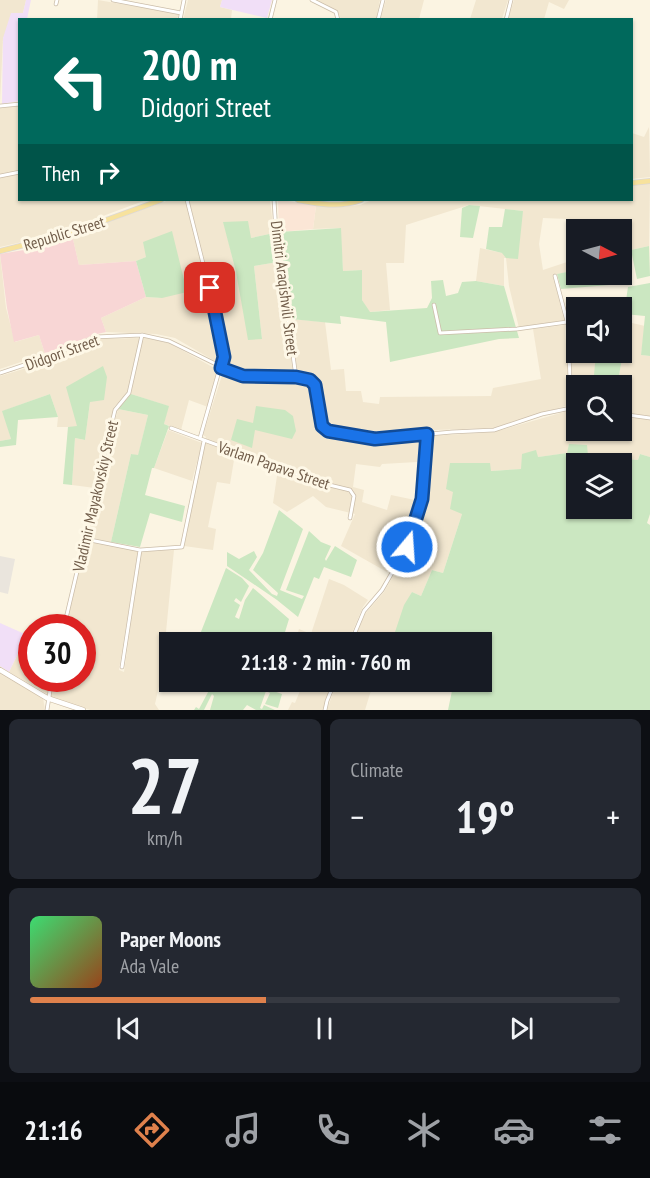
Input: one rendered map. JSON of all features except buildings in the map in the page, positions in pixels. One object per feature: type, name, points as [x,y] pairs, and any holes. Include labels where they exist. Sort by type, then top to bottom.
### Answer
[{"type":"main road","points":[[633,183],[650,181]]},
{"type":"main road","name":"Republic Street","points":[[0,251],[68,234],[158,201]]},
{"type":"main road","points":[[305,201],[333,205],[358,201]]},
{"type":"street","points":[[113,0],[181,13]]},
{"type":"street","points":[[180,18],[184,0]]},
{"type":"street","points":[[270,18],[275,0]]},
{"type":"street","points":[[312,0],[336,12],[338,18]]},
{"type":"street","points":[[378,18],[383,0]]},
{"type":"street","points":[[507,18],[512,0]]},
{"type":"street","points":[[0,106],[18,104]]},
{"type":"street","points":[[0,176],[18,172]]},
{"type":"street","points":[[85,539],[140,550],[182,547],[202,440],[224,357],[187,201]]},
{"type":"street","name":"Dimitri Araqishvili Street","points":[[274,201],[276,232],[296,377]]},
{"type":"street","points":[[555,276],[566,318]]},
{"type":"street","points":[[434,305],[440,333],[518,329],[566,322]]},
{"type":"street","name":"Didgori Street","points":[[0,373],[48,357],[95,337],[142,335],[169,341],[221,368],[243,376],[296,377]]},
{"type":"street","name":"Vladimir Mayakovskiy Street","points":[[67,614],[115,410],[129,393],[142,335]]},
{"type":"street","points":[[296,377],[310,380],[315,385],[322,426],[328,431],[375,439],[494,430],[542,414],[566,409]]},
{"type":"street","points":[[632,416],[650,418]]},
{"type":"street","name":"Varlam Papava Street","points":[[171,428],[321,483],[350,490],[354,496],[350,518]]},
{"type":"street","points":[[355,632],[364,611],[382,590],[407,547],[422,499],[427,434]]},
{"type":"street","points":[[122,668],[140,550]]},
{"type":"street","points":[[0,670],[47,698],[83,710]]},
{"type":"street","points":[[47,710],[48,692]]},
{"type":"street","points":[[326,710],[332,692]]},
{"type":"shaded area","points":[[0,0],[26,0],[23,13],[3,38],[0,102]]},
{"type":"shaded area","points":[[26,0],[31,0],[27,18],[18,18],[18,101],[2,104],[3,38],[11,13],[23,13]]},
{"type":"shaded area","points":[[98,0],[179,14],[177,18],[97,18]]},
{"type":"shaded area","points":[[188,0],[222,0],[220,7],[232,10],[231,18],[184,18]]},
{"type":"shaded area","points":[[222,0],[272,0],[267,18],[220,7]]},
{"type":"shaded area","points":[[315,0],[380,0],[376,18],[340,18],[337,11]]},
{"type":"shaded area","points":[[386,0],[424,0],[419,18],[381,18]]},
{"type":"shaded area","points":[[476,0],[508,0],[502,18],[470,18]]},
{"type":"shaded area","points":[[514,0],[569,0],[564,9],[549,2],[544,18],[508,18]]},
{"type":"shaded area","points":[[18,106],[18,201],[143,201],[49,236],[0,247],[0,108]]},
{"type":"shaded area","points":[[649,127],[650,177],[633,179],[633,133],[644,137]]},
{"type":"shaded area","points":[[650,183],[649,246],[632,250],[632,219],[543,218],[539,244],[543,270],[566,262],[566,272],[553,275],[564,320],[519,328],[509,286],[506,258],[504,258],[504,286],[476,281],[480,248],[502,253],[523,211],[469,205],[406,225],[404,263],[386,263],[390,310],[369,312],[362,300],[362,270],[343,271],[340,228],[313,229],[316,206],[339,207],[360,205],[370,201],[633,201],[633,185]]},
{"type":"shaded area","points":[[166,201],[185,201],[215,316],[223,356],[220,364],[175,338],[156,334],[106,332],[101,318],[146,297],[162,298],[146,257],[136,261],[79,265],[72,235]]},
{"type":"shaded area","points":[[189,201],[270,201],[274,233],[251,238],[224,223],[236,272],[262,339],[254,266],[278,262],[293,373],[243,372],[224,366],[226,357],[224,336]]},
{"type":"shaded area","points":[[278,201],[316,206],[313,229],[279,232]]},
{"type":"shaded area","points":[[72,235],[79,265],[136,261],[146,297],[101,318],[106,332],[45,354],[39,335],[14,342],[0,254],[30,249]]},
{"type":"shaded area","points":[[0,254],[6,308],[15,342],[39,335],[45,354],[0,369]]},
{"type":"shaded area","points":[[291,319],[325,322],[331,370],[344,369],[346,391],[361,391],[363,402],[379,404],[380,397],[491,396],[493,388],[541,379],[533,329],[565,325],[568,375],[566,406],[493,428],[435,430],[376,437],[330,429],[324,420],[319,386],[311,376],[297,369]]},
{"type":"shaded area","points":[[632,323],[645,326],[641,355],[650,356],[650,416],[632,414],[632,375],[619,375],[621,363],[632,363]]},
{"type":"shaded area","points":[[145,337],[169,343],[218,370],[208,407],[189,400],[181,430],[164,424],[168,406],[131,394],[142,341]]},
{"type":"shaded area","points":[[139,338],[127,393],[114,407],[95,488],[72,485],[75,438],[85,440],[90,402],[103,366],[77,427],[57,427],[58,417],[50,394],[3,411],[11,439],[0,441],[0,376],[43,363],[96,339]]},
{"type":"shaded area","points":[[572,363],[596,363],[595,375],[572,375]]},
{"type":"shaded area","points":[[223,372],[244,378],[297,379],[308,382],[313,386],[320,427],[329,435],[376,442],[421,437],[424,440],[420,499],[405,543],[387,572],[341,546],[355,514],[326,507],[313,496],[287,512],[273,503],[278,469],[235,454],[230,484],[217,482],[208,527],[216,529],[213,550],[184,546],[206,437],[203,435]],"holes":[[[417,462],[415,500],[391,495],[387,510],[362,502],[364,490],[353,487],[356,464],[380,467],[382,464]]]},
{"type":"shaded area","points":[[118,409],[148,415],[138,456],[131,454],[111,542],[86,537]]},
{"type":"shaded area","points":[[566,411],[566,441],[632,441],[632,418],[650,420],[650,457],[640,454],[638,460],[632,460],[632,453],[582,453],[569,444],[568,453],[538,457],[521,469],[490,471],[490,463],[453,491],[462,514],[443,573],[432,570],[421,596],[412,592],[396,632],[357,632],[365,614],[384,592],[414,534],[424,503],[430,436],[494,432]]},
{"type":"shaded area","points":[[168,430],[202,443],[192,481],[154,468]]},
{"type":"shaded area","points":[[86,539],[138,552],[119,670],[124,672],[141,551],[174,550],[166,632],[159,632],[159,686],[155,704],[159,710],[90,710],[51,697],[52,692],[96,692],[96,614],[69,614]]},
{"type":"shaded area","points":[[0,556],[15,559],[8,594],[0,592]]},
{"type":"shaded area","points":[[329,579],[344,585],[368,600],[352,632],[312,632]]},
{"type":"shaded area","points":[[0,623],[18,631],[18,654],[9,672],[0,666]]},
{"type":"shaded area","points":[[18,654],[18,677],[9,672]]},
{"type":"shaded area","points":[[0,674],[18,684],[18,692],[32,692],[43,698],[45,710],[0,710]]},
{"type":"shaded area","points":[[300,692],[329,692],[323,710],[288,710],[292,702],[295,703]]},
{"type":"shaded area","points":[[333,692],[371,692],[365,710],[327,710]]},
{"type":"green space","points":[[469,205],[480,206],[473,238],[460,237],[462,208]]},
{"type":"green space","points":[[505,209],[523,211],[518,259],[506,258],[502,253],[486,249],[489,227],[502,227]]},
{"type":"green space","points":[[248,221],[251,238],[274,233],[278,262],[254,266],[262,339],[248,340],[236,272],[223,222]]},
{"type":"green space","points":[[341,228],[343,271],[362,270],[362,300],[370,312],[427,308],[432,298],[431,281],[443,280],[446,296],[458,293],[462,282],[476,281],[504,286],[519,338],[499,339],[390,362],[386,322],[340,316],[341,324],[291,319],[279,232]]},
{"type":"green space","points":[[172,231],[187,292],[162,298],[146,297],[136,261],[146,257],[143,242]]},
{"type":"green space","points":[[649,246],[650,276],[637,279],[632,250]]},
{"type":"green space","points":[[566,272],[566,285],[609,285],[561,289],[557,274]]},
{"type":"green space","points":[[650,283],[650,356],[641,355],[645,316],[632,315],[632,297],[627,297],[628,287]]},
{"type":"green space","points":[[595,363],[621,363],[619,375],[594,375]]},
{"type":"green space","points":[[103,366],[107,377],[104,400],[90,402],[85,440],[75,438],[72,485],[63,484],[68,427],[77,426],[66,387]]},
{"type":"green space","points":[[50,394],[58,417],[18,420],[16,445],[0,447],[0,441],[11,439],[2,411]]},
{"type":"green space","points":[[131,394],[169,406],[164,424],[169,426],[154,468],[152,468],[145,495],[185,506],[182,522],[150,513],[140,547],[111,542],[131,454],[138,455],[148,415],[118,409]]},
{"type":"green space","points":[[256,406],[285,410],[293,416],[296,431],[292,439],[255,430],[252,448],[231,440],[237,419],[253,423]]},
{"type":"green space","points":[[569,444],[587,445],[588,453],[567,453]]},
{"type":"green space","points":[[536,450],[538,457],[566,453],[566,519],[632,519],[632,460],[638,460],[640,454],[650,457],[650,514],[647,523],[650,525],[650,710],[448,710],[452,692],[492,692],[492,632],[395,632],[404,605],[412,592],[421,596],[432,570],[443,573],[462,514],[450,509],[453,492],[446,489],[450,463],[490,463],[491,471],[521,469],[522,454]]},
{"type":"green space","points":[[279,510],[303,529],[280,590],[302,599],[304,596],[286,590],[309,531],[321,542],[331,546],[326,561],[335,546],[357,560],[351,577],[324,567],[319,579],[314,577],[298,617],[227,566],[227,552],[239,559],[254,551],[257,557],[249,570],[272,594],[277,596],[278,593],[253,570],[263,553]]},
{"type":"green space","points":[[226,568],[242,578],[249,586],[241,602],[236,598],[234,601],[240,605],[235,617],[239,619],[245,600],[253,588],[289,619],[285,632],[201,632]]},
{"type":"green space","points":[[208,692],[266,692],[260,708],[262,709],[264,705],[275,710],[256,710],[247,705],[243,710],[210,710],[214,696],[212,694],[204,710],[194,710],[196,707],[199,709]]},
{"type":"green space","points":[[268,692],[282,694],[278,708],[265,704],[270,693]]},
{"type":"route","points":[[210,288],[224,357],[221,368],[243,376],[296,377],[310,380],[315,385],[322,426],[328,431],[375,439],[427,434],[422,499],[407,547]]}]
